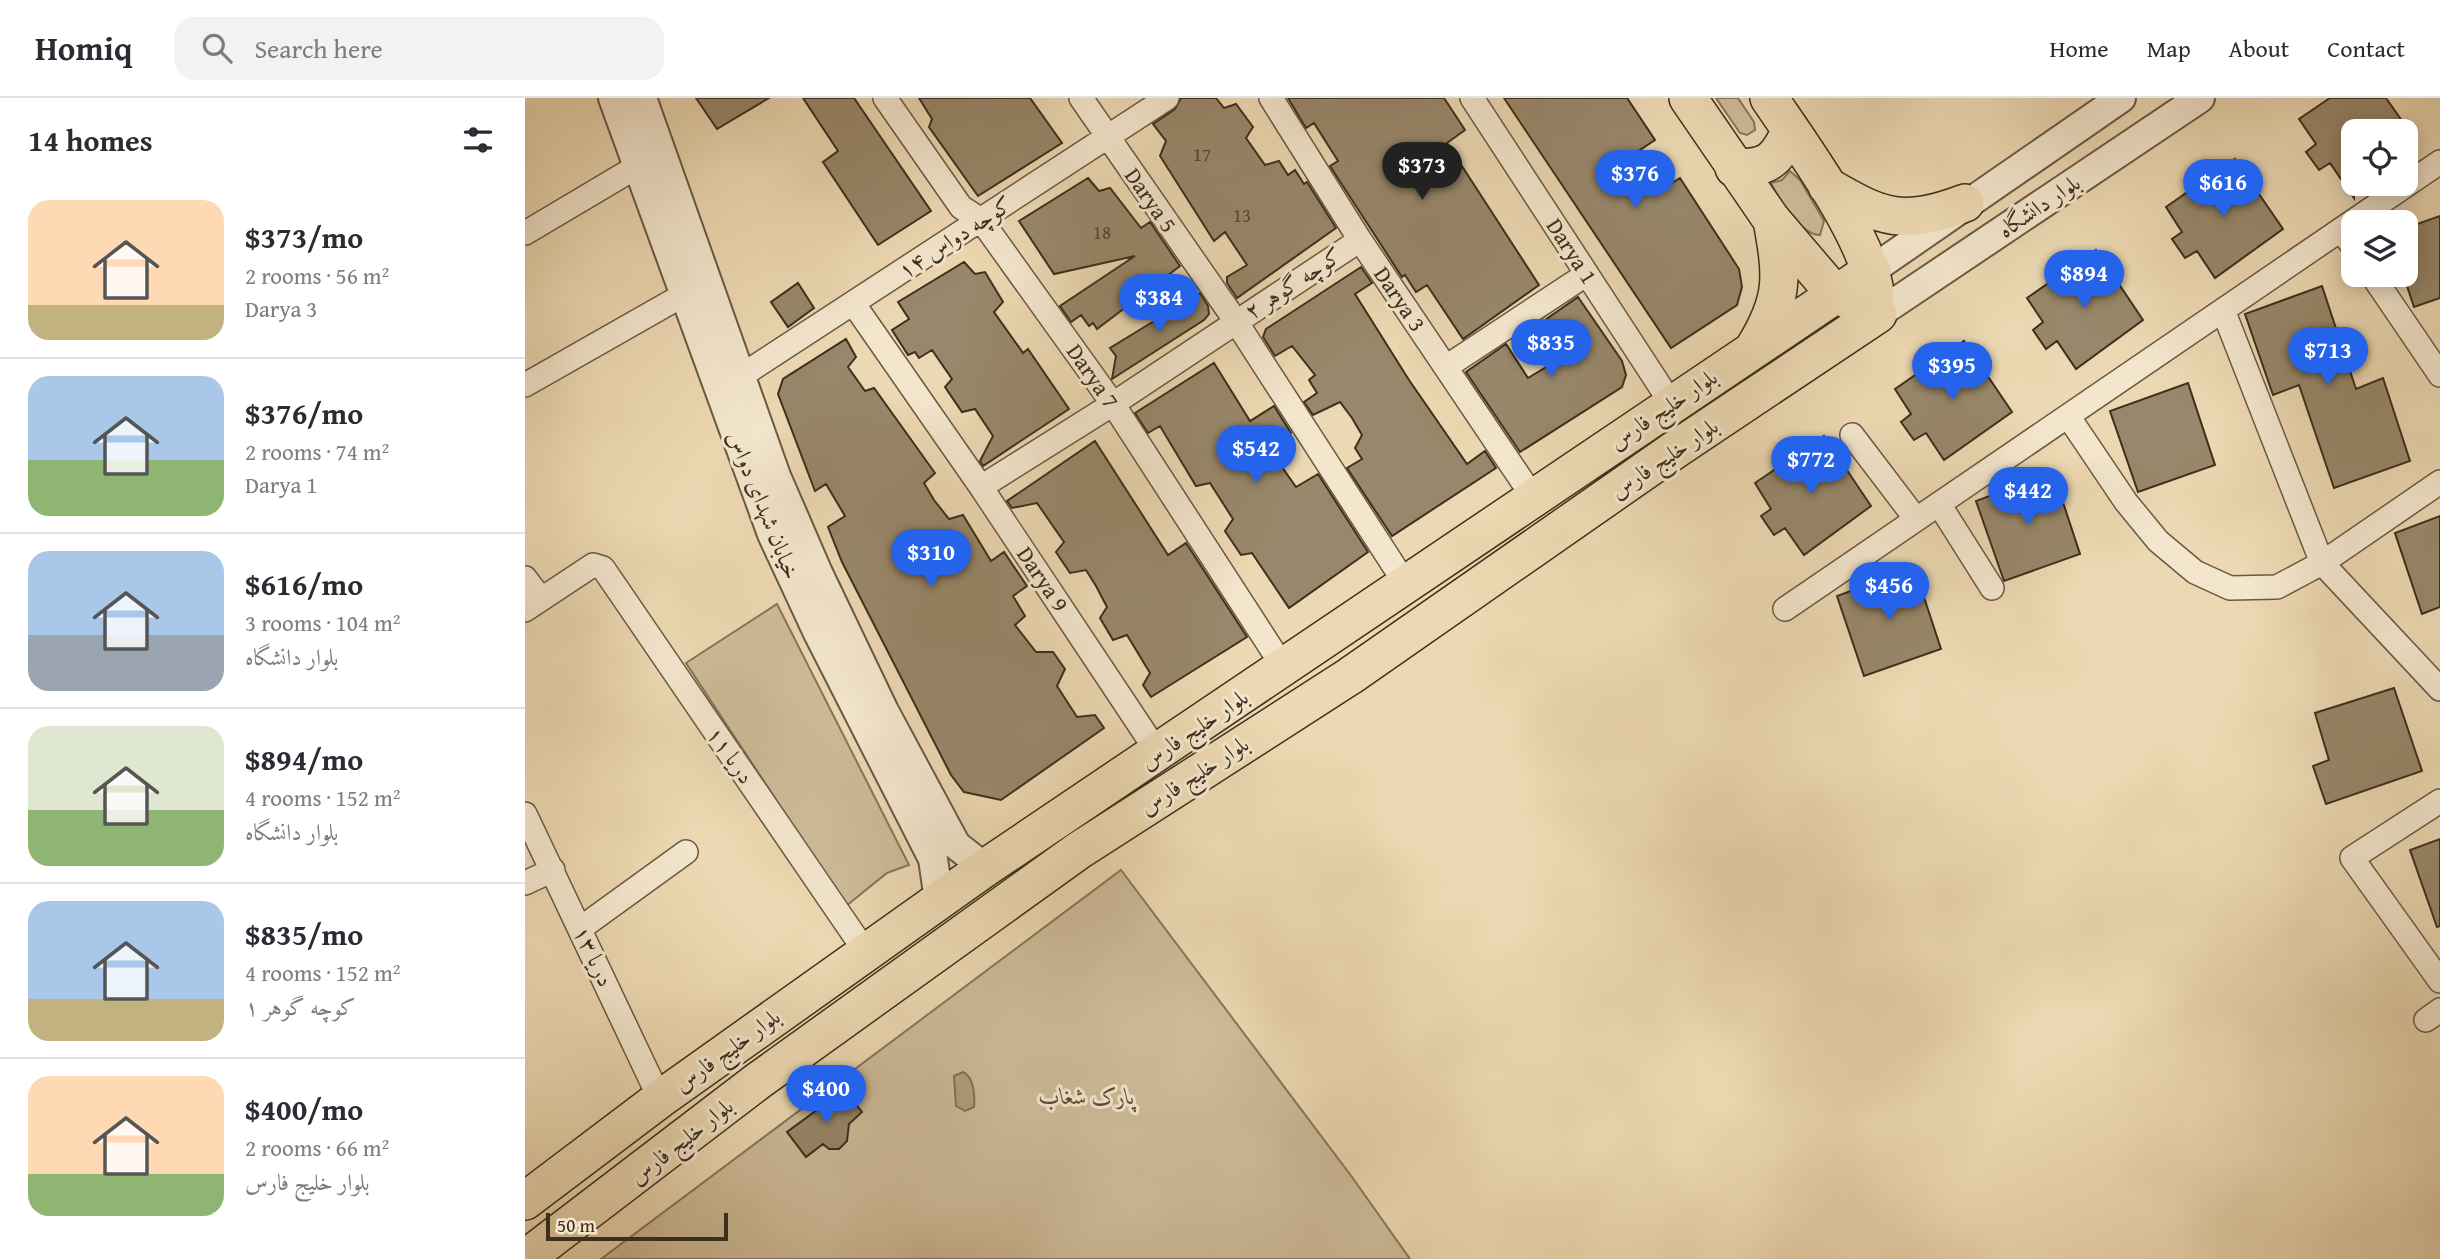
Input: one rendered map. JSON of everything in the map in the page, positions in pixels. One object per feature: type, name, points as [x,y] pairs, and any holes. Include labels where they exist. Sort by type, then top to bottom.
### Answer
[{"type":"main road","points":[[1688,98],[1734,168],[1772,219],[1835,294],[1878,314]]},
{"type":"main road","points":[[1769,98],[1827,186],[1873,270],[1878,314]]},
{"type":"main road","points":[[1734,168],[1756,168],[1772,162],[1791,131]]},
{"type":"main road","points":[[1827,186],[1863,208],[1900,218],[1930,216],[1965,203]]},
{"type":"main road","points":[[1753,349],[1769,324],[1779,294],[1779,260],[1772,219]]},
{"type":"main road","name":"بلوار خلیج‌ فارس","points":[[525,1201],[660,1098],[985,868],[1162,751],[1671,403],[1873,270]]},
{"type":"main road","name":"بلوار خلیج ‌فارس","points":[[525,1259],[758,1081],[941,947],[1185,780],[1350,676],[1676,449],[1878,314]]},
{"type":"main road","points":[[1162,751],[1185,780]]},
{"type":"street","name":"خیابان شهدای دواس","points":[[613,98],[772,534],[874,717],[955,845],[985,868]]},
{"type":"street","name":"خیابان شهدای دواس","points":[[642,98],[776,476],[933,859],[939,900]]},
{"type":"street","name":"Darya 7","points":[[885,98],[961,207],[981,220],[1113,404],[1284,668]]},
{"type":"street","name":"Darya 5","points":[[1081,98],[1235,320],[1405,583]]},
{"type":"street","name":"کوچه دواس ۱۴","points":[[741,376],[1109,139],[1167,98]]},
{"type":"street","name":"Darya 3","points":[[1271,98],[1360,240],[1533,497]]},
{"type":"street","name":"Darya 1","points":[[1472,98],[1671,403]]},
{"type":"street","name":"بلوار دانشگاه","points":[[1873,270],[1965,203],[2121,98]]},
{"type":"street","name":"بلوار دانشگاه","points":[[1878,314],[2200,98]]},
{"type":"street","points":[[2383,210],[2440,162]]},
{"type":"street","points":[[525,233],[638,166]]},
{"type":"street","name":"کوچه گوهر ۲","points":[[981,487],[1113,404],[1235,320],[1360,240]]},
{"type":"street","points":[[1785,609],[2224,310],[2341,243]]},
{"type":"street","points":[[1446,367],[1587,274]]},
{"type":"street","points":[[2380,287],[2440,375]]},
{"type":"street","points":[[525,385],[685,294]]},
{"type":"street","name":"Darya 9","points":[[853,303],[1162,751]]},
{"type":"street","points":[[2224,310],[2322,563],[2440,689]]},
{"type":"street","points":[[2067,416],[2126,502],[2158,541],[2195,572],[2230,588],[2277,587],[2322,563],[2440,482]]},
{"type":"street","points":[[1852,435],[1916,519]]},
{"type":"street","points":[[1939,504],[1992,588]]},
{"type":"street","name":"دریا ۱۱","points":[[533,605],[593,565],[603,568],[865,951]]},
{"type":"street","points":[[525,578],[533,605]]},
{"type":"street","points":[[2440,801],[2352,858],[2440,981]]},
{"type":"street","name":"دریا ۱۳","points":[[525,814],[660,1098]]},
{"type":"street","points":[[581,928],[686,852]]},
{"type":"street","points":[[525,883],[553,870]]},
{"type":"green space","points":[[1716,98],[1738,98],[1754,122],[1755,130],[1747,135],[1740,133]]},
{"type":"green space","points":[[1790,171],[1800,180],[1824,221],[1820,235],[1813,234],[1798,223],[1771,183],[1782,180]]},
{"type":"green space","points":[[777,604],[909,865],[887,873],[846,906],[686,663]]},
{"type":"green space","name":"پارک شغاب","points":[[1121,870],[1352,1177],[1410,1259],[601,1259]]},
{"type":"shaded area","points":[[963,1072],[972,1082],[974,1098],[974,1107],[965,1111],[956,1106],[954,1076]]},
{"type":"building","points":[[696,98],[769,98],[717,129]]},
{"type":"building","points":[[803,98],[854,98],[931,211],[878,245],[823,162],[838,151]]},
{"type":"building","points":[[919,98],[1030,98],[1062,143],[978,196],[929,127],[932,119]]},
{"type":"building","points":[[1181,98],[1216,98],[1224,108],[1236,104],[1253,127],[1246,138],[1265,165],[1279,161],[1288,175],[1295,170],[1304,184],[1307,182],[1336,228],[1237,298],[1227,283],[1227,277],[1247,265],[1225,232],[1214,241],[1160,156],[1166,141],[1153,124],[1175,109]]},
{"type":"building","points":[[1288,98],[1444,98],[1465,130],[1447,143],[1539,285],[1463,339],[1427,285],[1416,292],[1405,275],[1402,277],[1330,166],[1338,161],[1314,123],[1306,128]]},
{"type":"building","points":[[1504,98],[1627,98],[1655,140],[1634,154],[1657,167],[1659,191],[1680,178],[1739,269],[1742,287],[1737,305],[1671,348]]},
{"type":"building","points":[[2330,98],[2386,98],[2401,119],[2341,119],[2341,179],[2330,163],[2319,170],[2306,152],[2316,144],[2299,119]]},
{"type":"building","points":[[2235,159],[2283,229],[2215,278],[2197,251],[2185,258],[2172,239],[2182,232],[2166,207]]},
{"type":"building","points":[[1088,178],[1099,191],[1110,188],[1141,228],[1150,222],[1180,266],[1097,329],[1093,323],[1089,326],[1081,315],[1071,322],[1060,306],[1135,256],[1054,274],[1019,221]]},
{"type":"building","points":[[2440,216],[2440,298],[2414,307],[2407,287],[2418,287],[2418,224]]},
{"type":"building","points":[[2096,250],[2143,320],[2076,369],[2057,341],[2046,349],[2033,330],[2043,322],[2027,298]]},
{"type":"building","points":[[964,262],[975,274],[985,272],[1003,302],[994,312],[1023,353],[1028,349],[1069,409],[983,466],[980,461],[993,436],[975,409],[962,412],[945,387],[952,379],[932,350],[919,358],[915,352],[908,355],[892,330],[909,319],[898,302]]},
{"type":"building","points":[[1361,267],[1372,283],[1355,294],[1409,380],[1467,464],[1485,451],[1496,468],[1392,536],[1347,468],[1362,459],[1355,448],[1362,435],[1352,418],[1340,402],[1313,415],[1304,402],[1317,393],[1309,380],[1315,375],[1292,346],[1275,356],[1263,337],[1266,329]]},
{"type":"building","points":[[798,283],[814,308],[788,327],[771,302]]},
{"type":"building","points":[[2322,286],[2356,389],[2383,378],[2410,461],[2334,488],[2299,385],[2273,395],[2245,314]]},
{"type":"building","points":[[1200,293],[1208,306],[1209,314],[1204,320],[1112,379],[1116,356],[1110,348]]},
{"type":"building","points":[[1578,297],[1622,361],[1626,375],[1622,387],[1520,452],[1466,372],[1506,344],[1528,378],[1566,355],[1545,320]]},
{"type":"building","points":[[846,339],[856,357],[848,367],[865,391],[874,388],[935,473],[924,483],[934,500],[949,519],[963,515],[991,561],[1004,552],[1027,586],[1013,596],[1025,616],[1015,625],[1036,652],[1053,652],[1065,669],[1057,686],[1077,717],[1095,715],[1104,728],[1001,800],[964,792],[951,775],[842,562],[828,527],[845,516],[826,484],[815,491],[778,394],[783,379]]},
{"type":"building","points":[[1964,341],[2012,412],[1944,460],[1926,433],[1914,440],[1901,422],[1911,414],[1895,389]]},
{"type":"building","points":[[1214,363],[1250,421],[1274,406],[1291,433],[1270,446],[1282,467],[1296,487],[1318,474],[1368,552],[1289,608],[1252,553],[1241,555],[1225,531],[1233,519],[1210,483],[1196,486],[1160,426],[1148,433],[1135,413]]},
{"type":"building","points":[[2188,383],[2215,465],[2138,492],[2110,411]]},
{"type":"building","points":[[1824,436],[1871,506],[1804,555],[1785,528],[1774,535],[1761,516],[1771,509],[1755,483]]},
{"type":"building","points":[[1095,441],[1168,555],[1186,543],[1247,637],[1151,697],[1143,685],[1150,673],[1127,635],[1113,640],[1100,618],[1107,607],[1096,586],[1086,570],[1070,573],[1056,552],[1064,542],[1037,503],[1012,508],[1007,501]]},
{"type":"building","points":[[2053,472],[2080,554],[2004,581],[1976,501]]},
{"type":"building","points":[[2440,516],[2440,607],[2422,614],[2395,533]]},
{"type":"building","points":[[1914,567],[1941,649],[1864,676],[1837,596]]},
{"type":"building","points":[[2394,688],[2422,771],[2326,804],[2313,766],[2329,760],[2315,713]]},
{"type":"building","points":[[2440,839],[2440,926],[2437,927],[2410,850]]},
{"type":"building","points":[[844,1090],[862,1112],[849,1124],[847,1141],[839,1149],[829,1149],[823,1144],[806,1157],[787,1132]]}]
